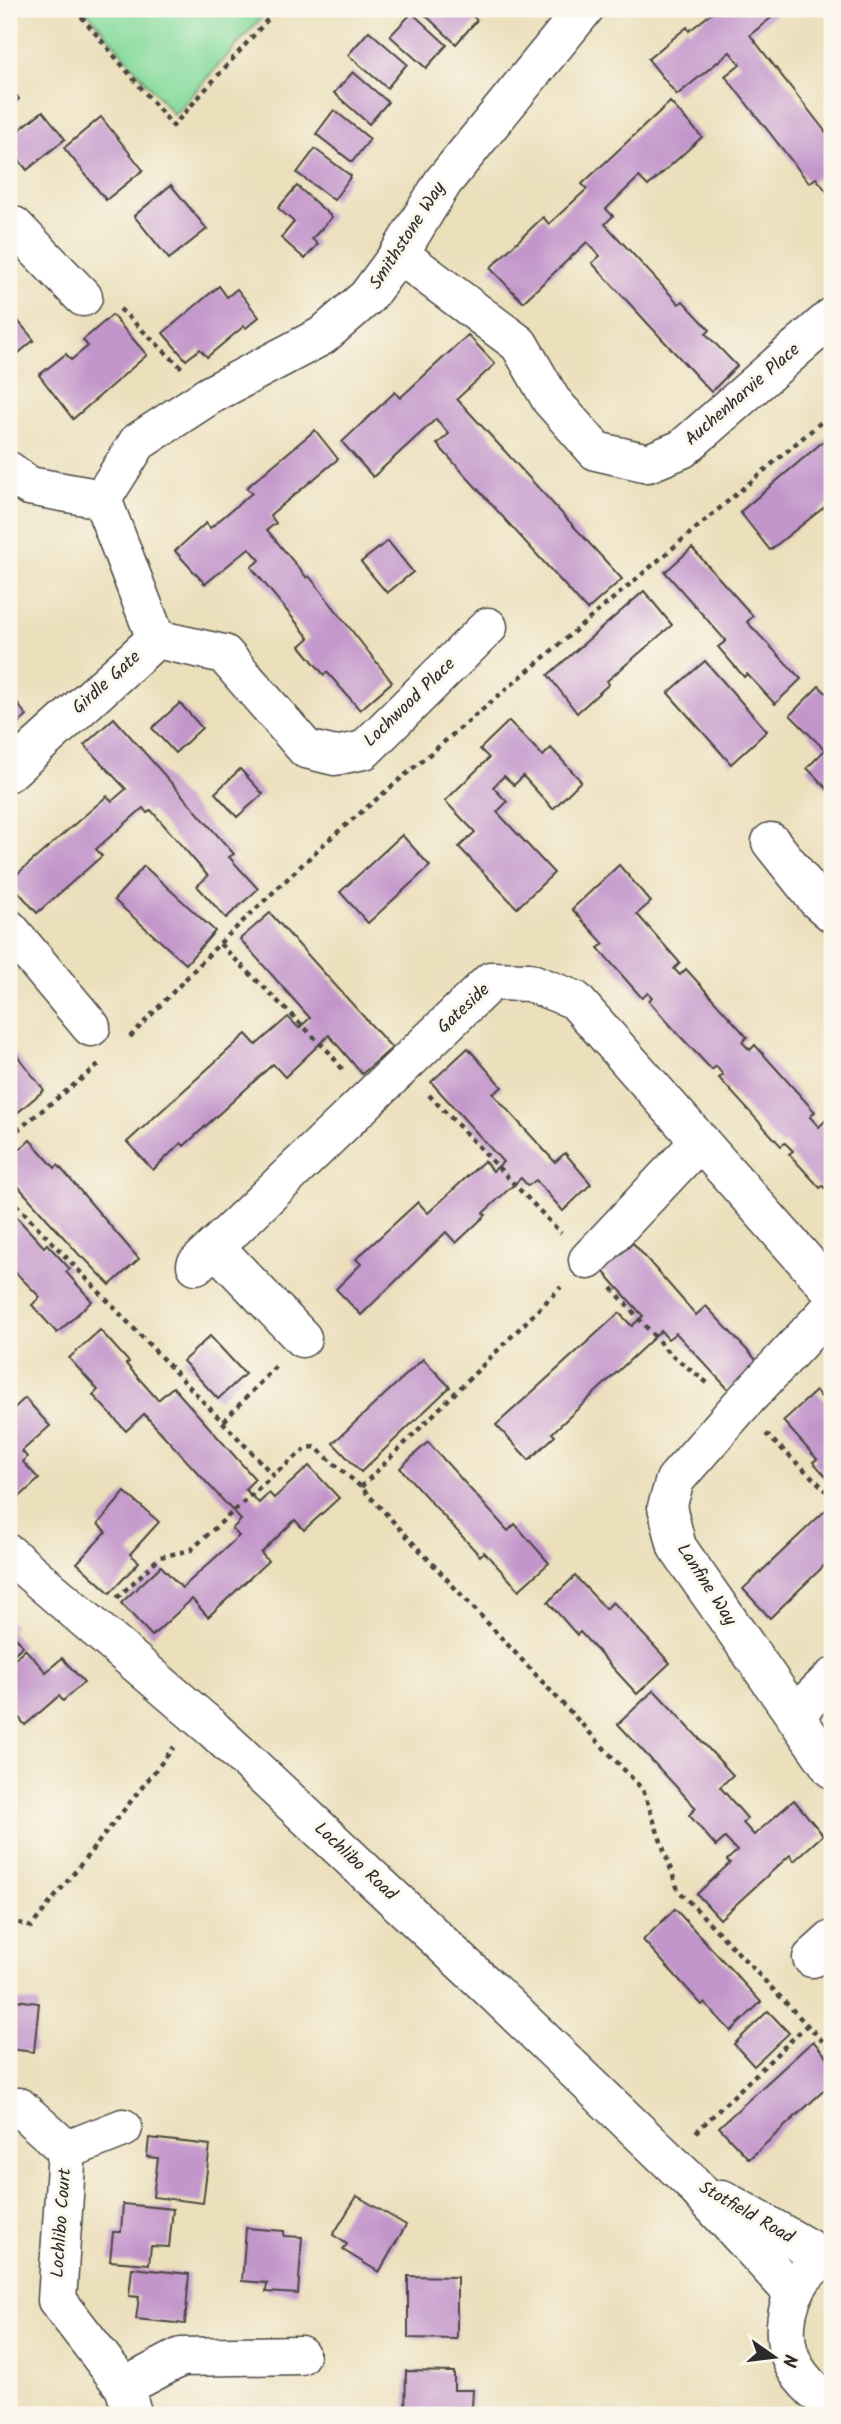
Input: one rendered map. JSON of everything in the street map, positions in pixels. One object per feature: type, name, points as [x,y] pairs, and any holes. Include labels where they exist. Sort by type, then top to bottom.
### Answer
[{"type":"street","name":"Smithstone Way","points":[[102,499],[138,442],[210,395],[322,336],[367,297],[399,254],[443,182],[584,9]]},
{"type":"street","points":[[9,226],[14,226],[83,297]]},
{"type":"street","name":"Auchenharvie Place","points":[[399,254],[519,344],[551,400],[596,451],[648,463],[682,449],[832,317]]},
{"type":"street","points":[[9,471],[29,486],[102,499]]},
{"type":"street","name":"Girdle Gate","points":[[9,772],[156,639],[102,499]]},
{"type":"street","name":"Lochwood Place","points":[[156,639],[224,654],[306,749],[335,756],[364,750],[488,627]]},
{"type":"street","points":[[771,842],[817,900],[832,913]]},
{"type":"street","points":[[9,929],[106,1044]]},
{"type":"street","name":"Gateside","points":[[302,1338],[206,1256],[491,981],[529,982],[575,1000],[832,1291]]},
{"type":"street","points":[[588,1260],[700,1141]]},
{"type":"street","name":"Lanfine Way","points":[[832,1307],[675,1480],[667,1507],[677,1547],[832,1769]]},
{"type":"street","name":"Lochlibo Road","points":[[9,1554],[198,1716],[679,2170]]},
{"type":"street","points":[[795,1714],[832,1678]]},
{"type":"street","points":[[19,2107],[67,2150]]},
{"type":"street","name":"Lochlibo Court","points":[[123,2128],[67,2150],[57,2300],[128,2401]]},
{"type":"street","name":"Stotfield Road","points":[[679,2170],[829,2257]]},
{"type":"street","name":"Stotfield Road","points":[[679,2170],[793,2293]]},
{"type":"street","points":[[814,2404],[790,2358],[785,2330],[793,2293],[810,2270],[829,2257]]},
{"type":"street","points":[[128,2401],[181,2357],[300,2356]]},
{"type":"path","points":[[75,9],[173,126],[277,9]]},
{"type":"path","points":[[83,297],[111,300],[210,395]]},
{"type":"path","points":[[9,1137],[106,1044],[219,944],[337,833],[832,413]]},
{"type":"path","points":[[219,944],[330,1053],[368,1101]]},
{"type":"path","points":[[361,1487],[588,1260],[402,1068]]},
{"type":"path","points":[[9,1197],[273,1475]]},
{"type":"path","points":[[224,1421],[302,1338]]},
{"type":"path","points":[[90,1624],[160,1557],[191,1550],[273,1475],[307,1448],[315,1447],[361,1487],[643,1790],[678,1890],[832,2051]]},
{"type":"path","points":[[9,1919],[31,1927],[198,1716]]},
{"type":"path","points":[[679,2170],[806,2026]]},
{"type":"green space","points":[[85,9],[269,9],[174,115]]},
{"type":"building","points":[[464,9],[477,20],[456,44],[421,11]]},
{"type":"building","points":[[717,9],[782,9],[750,35],[832,140],[832,198],[816,178],[809,183],[725,76],[740,64],[730,52],[677,95],[648,59],[687,27],[689,31]]},
{"type":"building","points":[[412,13],[447,45],[426,68],[390,36]]},
{"type":"building","points":[[369,31],[407,64],[387,88],[348,55]]},
{"type":"building","points":[[353,72],[388,102],[369,124],[334,93]]},
{"type":"building","points":[[9,86],[19,99],[9,108]]},
{"type":"building","points":[[670,102],[702,137],[648,186],[639,177],[606,209],[613,216],[605,224],[679,304],[683,301],[710,330],[706,334],[737,366],[711,392],[592,263],[600,256],[587,242],[523,302],[490,268],[543,217],[549,224],[587,189],[582,184]]},
{"type":"building","points":[[334,110],[370,139],[352,162],[316,134]]},
{"type":"building","points":[[43,111],[65,139],[27,170],[9,148],[9,138]]},
{"type":"building","points":[[101,117],[143,170],[106,200],[64,148]]},
{"type":"building","points":[[315,149],[351,176],[334,200],[297,173]]},
{"type":"building","points":[[171,185],[207,229],[169,259],[134,216]]},
{"type":"building","points":[[297,186],[332,217],[312,239],[318,244],[305,259],[281,238],[294,222],[278,208]]},
{"type":"building","points":[[219,286],[227,297],[237,289],[259,317],[207,357],[200,349],[186,360],[163,333]]},
{"type":"building","points":[[9,310],[34,340],[9,361]]},
{"type":"building","points":[[112,315],[147,355],[73,419],[39,375],[66,354],[71,360],[88,346],[83,340]]},
{"type":"building","points":[[468,335],[495,364],[457,399],[622,579],[587,610],[437,444],[449,434],[436,419],[373,477],[342,442],[395,392],[400,398]]},
{"type":"building","points":[[315,430],[338,459],[270,515],[276,523],[267,530],[307,578],[309,576],[392,682],[360,710],[327,672],[324,675],[300,646],[309,638],[251,567],[260,560],[249,548],[205,584],[175,551],[206,523],[210,528],[252,493],[246,488]]},
{"type":"building","points":[[832,434],[832,501],[770,550],[740,512]]},
{"type":"building","points":[[388,541],[413,572],[387,593],[361,562]]},
{"type":"building","points":[[692,548],[753,616],[747,622],[801,679],[775,704],[747,674],[744,677],[718,647],[726,641],[665,572]]},
{"type":"building","points":[[644,591],[672,625],[607,681],[609,684],[577,713],[548,675]]},
{"type":"building","points":[[705,661],[767,731],[731,764],[668,693]]},
{"type":"building","points":[[819,686],[832,699],[832,794],[807,768],[825,750],[790,715]]},
{"type":"building","points":[[9,693],[27,716],[9,731]]},
{"type":"building","points":[[180,703],[202,728],[175,753],[152,728]]},
{"type":"building","points":[[114,718],[234,854],[229,857],[258,889],[226,918],[197,886],[208,876],[151,810],[147,813],[143,808],[96,849],[102,856],[37,913],[9,881],[107,796],[112,801],[126,789],[84,745]]},
{"type":"building","points":[[509,721],[543,756],[551,748],[581,781],[553,809],[523,776],[514,785],[504,776],[493,787],[507,802],[497,812],[554,873],[517,908],[459,847],[475,832],[445,801],[489,758],[480,749]]},
{"type":"building","points":[[240,769],[263,794],[237,817],[215,793]]},
{"type":"building","points":[[402,835],[430,866],[368,923],[340,892]]},
{"type":"building","points":[[619,865],[651,902],[637,914],[680,963],[674,969],[680,975],[686,969],[747,1037],[742,1042],[750,1050],[755,1045],[815,1112],[810,1117],[819,1127],[826,1120],[832,1127],[832,1196],[823,1186],[820,1188],[789,1154],[793,1151],[785,1143],[781,1146],[719,1078],[723,1075],[716,1066],[712,1070],[679,1035],[649,1001],[652,997],[648,993],[642,998],[598,948],[604,944],[572,909]]},
{"type":"building","points":[[144,866],[215,931],[186,964],[114,900]]},
{"type":"building","points":[[270,913],[392,1048],[362,1074],[329,1035],[285,1077],[273,1064],[184,1146],[181,1143],[153,1170],[127,1142],[246,1034],[256,1045],[288,1017],[299,1028],[310,1018],[240,939]]},
{"type":"building","points":[[468,1048],[502,1087],[493,1094],[555,1162],[565,1153],[591,1184],[563,1211],[536,1180],[528,1186],[521,1178],[483,1213],[486,1215],[456,1243],[446,1232],[361,1315],[336,1289],[361,1264],[356,1259],[418,1202],[428,1213],[484,1161],[493,1171],[503,1162],[431,1082]]},
{"type":"building","points":[[15,1053],[44,1090],[9,1120],[9,1059]]},
{"type":"building","points":[[30,1140],[55,1168],[58,1165],[139,1259],[110,1285],[82,1258],[9,1176],[9,1160]]},
{"type":"building","points":[[9,1209],[44,1247],[47,1244],[70,1269],[66,1272],[92,1301],[57,1333],[32,1305],[40,1297],[9,1266]]},
{"type":"building","points":[[633,1243],[696,1315],[706,1306],[759,1363],[730,1391],[676,1333],[668,1339],[661,1331],[552,1433],[555,1436],[529,1460],[496,1425],[619,1313],[632,1326],[643,1316],[602,1270]]},
{"type":"building","points":[[100,1330],[158,1400],[173,1387],[255,1479],[245,1489],[259,1503],[269,1493],[274,1498],[309,1466],[339,1498],[304,1530],[295,1520],[261,1553],[268,1561],[208,1617],[192,1599],[152,1636],[121,1603],[161,1566],[182,1588],[239,1536],[232,1529],[241,1520],[144,1414],[126,1431],[93,1395],[98,1390],[69,1358]]},
{"type":"building","points":[[210,1336],[245,1374],[218,1399],[183,1361]]},
{"type":"building","points":[[423,1359],[450,1387],[361,1472],[333,1443]]},
{"type":"building","points":[[816,1391],[832,1409],[832,1483],[813,1462],[817,1459],[783,1421]]},
{"type":"building","points":[[25,1398],[50,1426],[22,1451],[27,1457],[23,1462],[39,1479],[14,1502],[9,1496],[9,1413]]},
{"type":"building","points":[[428,1442],[508,1531],[515,1524],[549,1563],[519,1590],[484,1552],[480,1556],[400,1468]]},
{"type":"building","points":[[125,1492],[159,1522],[130,1554],[139,1562],[110,1593],[77,1563],[106,1532],[98,1524]]},
{"type":"building","points":[[832,1504],[832,1558],[770,1618],[743,1589]]},
{"type":"building","points":[[575,1576],[606,1609],[613,1602],[670,1663],[637,1694],[580,1632],[577,1635],[548,1602]]},
{"type":"building","points":[[9,1620],[14,1627],[10,1630],[23,1646],[9,1658]]},
{"type":"building","points":[[25,1649],[46,1672],[62,1658],[84,1682],[63,1701],[59,1696],[25,1725],[9,1706],[9,1664]]},
{"type":"building","points":[[654,1690],[733,1775],[720,1787],[747,1818],[743,1823],[754,1835],[794,1800],[823,1835],[794,1861],[790,1855],[720,1919],[697,1894],[730,1863],[727,1860],[737,1851],[725,1838],[716,1846],[689,1815],[696,1808],[618,1724]]},
{"type":"building","points":[[675,1909],[761,2002],[731,2031],[704,2003],[702,2005],[643,1940]]},
{"type":"building","points":[[9,1999],[39,2003],[34,2052],[9,2049]]},
{"type":"building","points":[[768,2011],[789,2033],[754,2066],[734,2044]]},
{"type":"building","points":[[813,2041],[832,2063],[832,2083],[749,2159],[719,2127]]},
{"type":"building","points":[[149,2138],[210,2145],[203,2203],[153,2197],[158,2158],[147,2157]]},
{"type":"building","points":[[357,2196],[406,2225],[379,2272],[343,2250],[347,2244],[333,2235]]},
{"type":"building","points":[[123,2204],[173,2209],[169,2247],[151,2246],[149,2264],[110,2261],[113,2232],[121,2232]]},
{"type":"building","points":[[246,2228],[284,2231],[284,2236],[302,2237],[298,2294],[266,2292],[267,2283],[242,2281]]},
{"type":"building","points":[[132,2268],[189,2274],[185,2324],[136,2319],[139,2297],[129,2296]]},
{"type":"building","points":[[408,2276],[457,2277],[457,2339],[408,2338]]},
{"type":"building","points":[[406,2371],[454,2372],[454,2390],[473,2390],[472,2407],[454,2407],[454,2415],[405,2415]]}]
